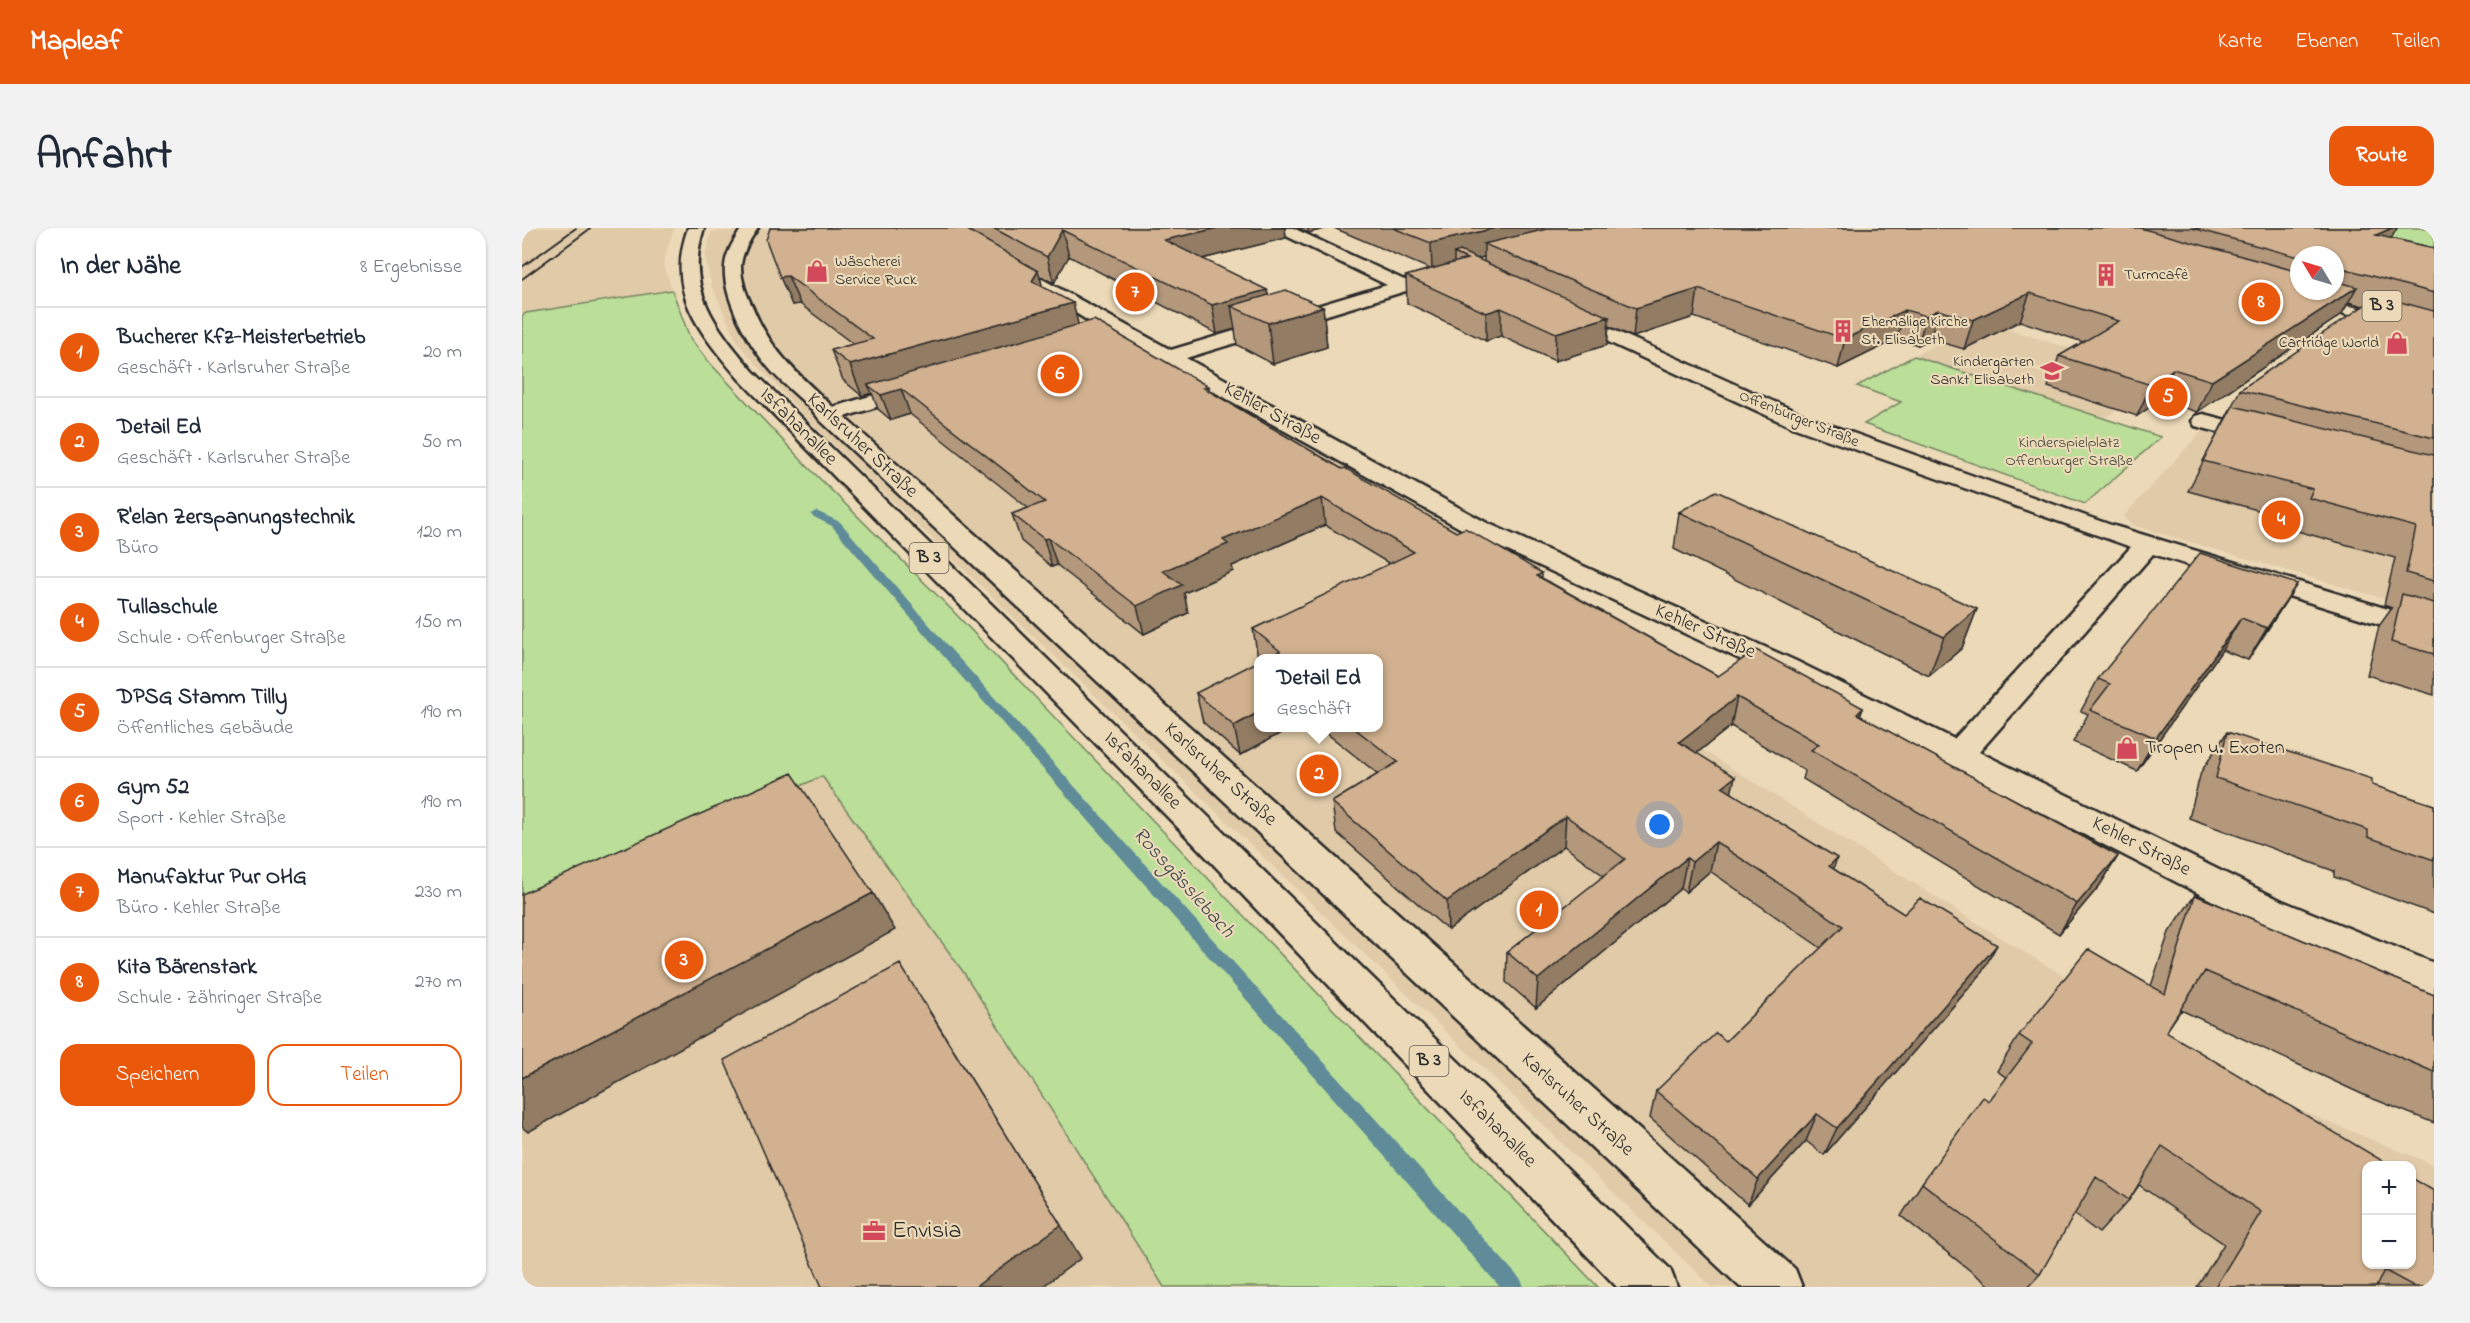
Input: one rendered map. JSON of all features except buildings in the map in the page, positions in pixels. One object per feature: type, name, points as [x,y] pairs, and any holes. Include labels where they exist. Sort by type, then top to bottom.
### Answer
[{"type":"main road","name":"Isfahanallee","points":[[696,228],[688,259],[692,296],[712,333],[746,375],[1198,827],[1652,1287]]},
{"type":"main road","name":"Karlsruher Straße","points":[[750,228],[739,245],[733,265],[735,287],[753,332],[775,363],[828,415],[1777,1287]]},
{"type":"main road","points":[[1281,228],[1402,286]]},
{"type":"main road","name":"Kehler Straße","points":[[1015,270],[1103,333],[1169,357],[1478,528],[1785,668],[2269,912],[2434,981]]},
{"type":"main road","points":[[1169,357],[1402,286],[1466,271]]},
{"type":"main road","points":[[2282,290],[2434,334]]},
{"type":"main road","name":"B 3","points":[[2344,295],[2434,320]]},
{"type":"main road","name":"Offenburger Straße","points":[[1544,306],[1800,422],[2147,545],[2434,632]]},
{"type":"main road","points":[[2338,328],[2361,313]]},
{"type":"main road","points":[[828,415],[931,384]]},
{"type":"main road","points":[[2212,415],[2279,441]]},
{"type":"main road","points":[[1959,754],[2147,545]]},
{"type":"shaded area","points":[[522,228],[674,228],[663,263],[672,290],[526,313],[522,316]]},
{"type":"shaded area","points":[[792,228],[1086,228],[1003,265],[1157,361],[1462,533],[1639,710],[1983,927],[2255,1092],[2434,1165],[2434,1287],[1712,1287],[810,422],[739,345],[712,287],[705,258],[711,232]]},
{"type":"shaded area","name":"Kindergarten Sankt Elisabeth","points":[[1980,321],[2194,386],[2170,403],[2159,400],[2137,416],[2118,409],[2104,418],[1914,356]]},
{"type":"shaded area","points":[[2203,430],[2434,493],[2416,608],[2132,525],[2124,516]]},
{"type":"shaded area","points":[[822,776],[964,973],[1164,1287],[522,1287],[522,915]]},
{"type":"green space","points":[[2319,228],[2434,228],[2434,252]]},
{"type":"green space","points":[[672,290],[690,338],[707,360],[805,464],[951,609],[1598,1287],[1164,1287],[964,973],[822,776],[522,915],[522,316],[526,313]]},
{"type":"green space","name":"Kinderspielplatz Offenburger Straße","points":[[1914,356],[2161,437],[2085,504],[1864,424],[1901,402],[1857,386]]},
{"type":"waterway","name":"Rossgässlebach","points":[[816,514],[836,524],[949,655],[1514,1287]]},
{"type":"tram line","points":[[2332,300],[2375,312]]},
{"type":"railway","points":[[522,267],[576,228]]},
{"type":"railway","points":[[522,279],[591,228]]},
{"type":"place","name":"Wäscherei Service Ruck","points":[[817,271]]},
{"type":"place","name":"Turmcafè","points":[[2106,275]]},
{"type":"place","name":"Manufaktur Pur OHG","points":[[1135,292]]},
{"type":"place","name":"Kita Bärenstark","points":[[2261,302]]},
{"type":"place","name":"Ehemalige Kirche St. Elisabeth","points":[[1843,331]]},
{"type":"place","name":"Cartridge World","points":[[2397,343]]},
{"type":"place","name":"Kindergarten Sankt Elisabeth","points":[[2052,371]]},
{"type":"place","name":"Gym 52","points":[[1060,374]]},
{"type":"place","name":"DPSG Stamm Tilly","points":[[2168,397]]},
{"type":"place","name":"Tullaschule","points":[[2281,520]]},
{"type":"place","name":"Tropen u. Exoten","points":[[2127,748]]},
{"type":"place","name":"Detail Ed","points":[[1319,774]]},
{"type":"place","name":"Bucherer Kfz-Meisterbetrieb","points":[[1539,910]]},
{"type":"place","name":"R'elan Zerspanungstechnik","points":[[684,960]]},
{"type":"place","name":"Envisia","points":[[874,1231]]}]
